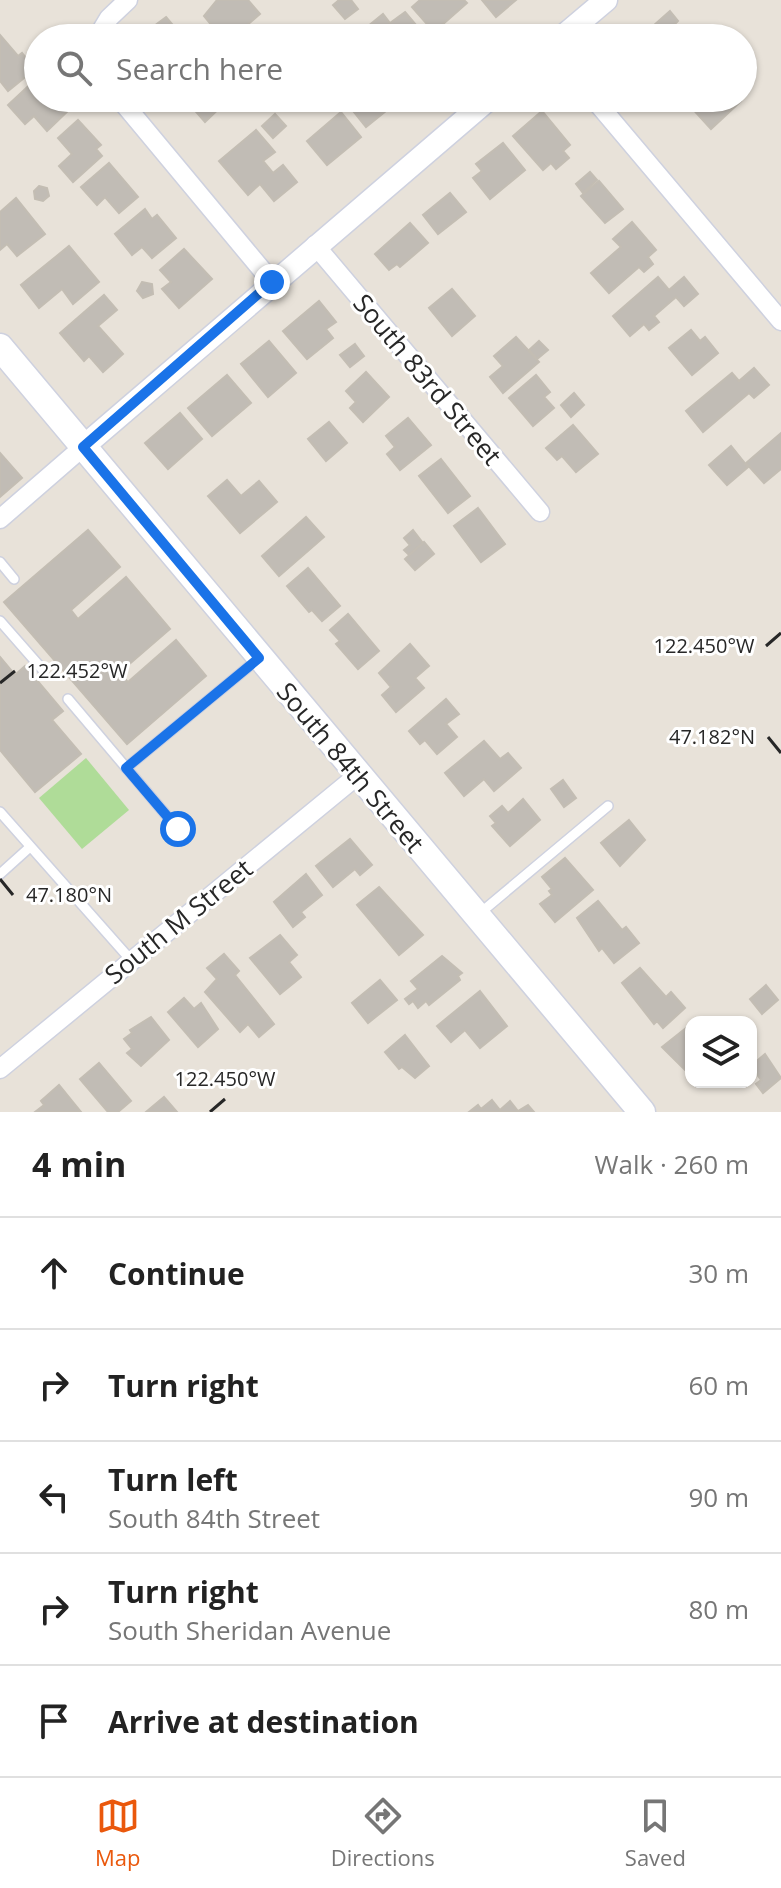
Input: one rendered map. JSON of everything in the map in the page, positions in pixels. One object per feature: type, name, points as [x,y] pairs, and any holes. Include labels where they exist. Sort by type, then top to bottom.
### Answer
[{"type":"main road","name":"South 84th Street","points":[[0,347],[642,1112]]},
{"type":"street","points":[[105,24],[128,0]]},
{"type":"street","points":[[578,24],[606,0]]},
{"type":"street","points":[[131,112],[272,282]]},
{"type":"street","points":[[0,519],[473,112]]},
{"type":"street","points":[[605,112],[781,321]]},
{"type":"street","name":"South 83rd Street","points":[[315,245],[540,512]]},
{"type":"street","name":"South M Street","points":[[0,1069],[130,959],[358,775]]},
{"type":"lane","points":[[0,562],[14,579]]},
{"type":"lane","points":[[0,621],[43,670]]},
{"type":"lane","points":[[126,768],[259,658]]},
{"type":"lane","points":[[68,699],[178,829]]},
{"type":"lane","points":[[476,916],[608,806]]},
{"type":"lane","points":[[1,815],[130,959]]},
{"type":"lane","points":[[0,874],[30,847]]},
{"type":"green space","points":[[86,758],[129,810],[82,849],[39,798]]},
{"type":"building","points":[[217,0],[248,0],[260,14],[248,24],[211,24],[204,16]]},
{"type":"building","points":[[339,0],[351,0],[358,9],[345,19],[333,5]]},
{"type":"building","points":[[420,0],[464,0],[467,3],[443,24],[427,24],[412,7]]},
{"type":"building","points":[[482,0],[516,0],[496,17]]},
{"type":"building","points":[[670,11],[678,21],[675,24],[655,24]]},
{"type":"building","points":[[405,12],[415,24],[371,24],[383,14],[390,23]]},
{"type":"building","points":[[166,17],[172,24],[157,24]]},
{"type":"building","points":[[0,35],[18,56],[22,53],[24,55],[24,78],[8,91],[0,81]]},
{"type":"building","points":[[24,90],[24,112],[67,112],[47,131],[34,116],[25,124],[8,105]]},
{"type":"building","points":[[196,112],[215,112],[205,122]]},
{"type":"building","points":[[341,112],[361,137],[327,165],[307,141]]},
{"type":"building","points":[[354,112],[385,112],[366,127]]},
{"type":"building","points":[[543,112],[570,145],[563,151],[569,158],[556,169],[551,163],[543,170],[513,136]]},
{"type":"building","points":[[695,112],[729,112],[711,129]]},
{"type":"building","points":[[275,114],[286,126],[273,138],[262,126]]},
{"type":"building","points":[[78,120],[101,145],[96,149],[102,156],[73,182],[59,166],[72,154],[58,138]]},
{"type":"building","points":[[256,130],[275,152],[263,161],[273,173],[283,165],[297,182],[274,201],[260,184],[248,195],[219,161]]},
{"type":"building","points":[[503,143],[525,170],[490,199],[473,178],[482,171],[476,164]]},
{"type":"building","points":[[109,163],[138,197],[119,213],[105,197],[97,205],[81,187]]},
{"type":"building","points":[[590,172],[597,180],[583,193],[576,184]]},
{"type":"building","points":[[599,181],[623,209],[605,223],[581,196]]},
{"type":"building","points":[[39,186],[47,188],[49,196],[43,201],[35,199],[34,191]]},
{"type":"building","points":[[450,193],[466,212],[438,234],[423,215]]},
{"type":"building","points":[[16,198],[45,234],[17,256],[7,244],[0,250],[0,212]]},
{"type":"building","points":[[145,209],[152,219],[157,215],[176,238],[152,258],[142,247],[132,255],[115,234]]},
{"type":"building","points":[[632,222],[656,250],[648,257],[653,264],[644,272],[639,267],[609,293],[591,273],[621,247],[613,239]]},
{"type":"building","points":[[410,223],[428,243],[400,267],[397,264],[389,270],[375,254]]},
{"type":"building","points":[[69,246],[99,282],[73,304],[62,289],[39,308],[21,285]]},
{"type":"building","points":[[184,249],[212,279],[179,308],[162,289],[171,282],[160,270]]},
{"type":"building","points":[[658,277],[669,290],[684,277],[698,294],[684,306],[676,297],[654,316],[659,322],[649,330],[644,324],[630,336],[613,316]]},
{"type":"building","points":[[142,282],[152,284],[153,294],[143,298],[137,291]]},
{"type":"building","points":[[452,289],[475,316],[452,336],[429,308]]},
{"type":"building","points":[[104,295],[117,310],[98,326],[123,354],[103,372],[89,356],[84,361],[60,333]]},
{"type":"building","points":[[319,301],[336,322],[326,329],[333,338],[307,359],[283,331]]},
{"type":"building","points":[[691,330],[700,341],[705,337],[718,353],[692,375],[669,348]]},
{"type":"building","points":[[516,337],[539,362],[503,393],[490,377],[503,366],[494,356]]},
{"type":"building","points":[[269,341],[296,373],[268,397],[241,364]]},
{"type":"building","points":[[539,341],[548,350],[537,359],[529,350]]},
{"type":"building","points":[[355,344],[364,356],[350,367],[340,355]]},
{"type":"building","points":[[754,368],[769,385],[754,398],[749,393],[703,432],[686,411],[732,373],[739,381]]},
{"type":"building","points":[[366,372],[389,397],[363,422],[350,408],[356,402],[346,391]]},
{"type":"building","points":[[227,375],[251,403],[212,436],[188,408]]},
{"type":"building","points":[[536,375],[550,392],[544,397],[554,408],[533,426],[509,398]]},
{"type":"building","points":[[574,393],[584,405],[571,417],[561,405]]},
{"type":"building","points":[[180,413],[202,439],[168,469],[145,443]]},
{"type":"building","points":[[408,418],[431,445],[400,470],[387,454],[395,447],[386,436]]},
{"type":"building","points":[[329,422],[347,443],[326,461],[308,439]]},
{"type":"building","points":[[573,425],[598,454],[576,472],[562,456],[557,460],[546,448]]},
{"type":"building","points":[[781,433],[781,469],[764,483],[746,463]]},
{"type":"building","points":[[731,446],[748,467],[727,485],[709,465]]},
{"type":"building","points":[[0,453],[22,478],[0,497]]},
{"type":"building","points":[[441,459],[470,496],[448,513],[419,476]]},
{"type":"building","points":[[227,480],[241,496],[259,481],[277,502],[240,533],[208,496]]},
{"type":"building","points":[[478,508],[505,544],[481,562],[454,526]]},
{"type":"building","points":[[306,517],[324,537],[279,576],[262,556]]},
{"type":"building","points":[[88,530],[120,567],[71,610],[78,619],[126,577],[170,629],[119,673],[128,682],[176,640],[206,676],[127,744],[4,602]]},
{"type":"building","points":[[413,530],[423,543],[409,555],[404,550],[410,545],[404,538]]},
{"type":"building","points":[[424,542],[434,554],[415,570],[405,559]]},
{"type":"building","points":[[308,568],[340,606],[322,621],[312,610],[309,612],[287,586]]},
{"type":"building","points":[[348,614],[379,651],[358,669],[336,644],[340,641],[330,630]]},
{"type":"building","points":[[410,644],[429,666],[415,678],[424,688],[396,712],[382,695],[391,687],[379,673]]},
{"type":"building","points":[[0,657],[15,675],[25,666],[63,711],[52,720],[81,754],[35,792],[0,750]]},
{"type":"building","points":[[446,699],[459,714],[446,724],[457,737],[437,754],[425,740],[420,744],[409,731]]},
{"type":"building","points":[[484,741],[500,759],[508,753],[521,768],[494,791],[484,779],[464,796],[445,773]]},
{"type":"building","points":[[563,780],[576,798],[564,807],[551,789]]},
{"type":"building","points":[[523,799],[540,820],[510,846],[492,826],[496,823],[490,816],[502,806],[508,813]]},
{"type":"building","points":[[629,820],[645,840],[620,866],[601,843]]},
{"type":"building","points":[[350,839],[372,865],[360,875],[355,869],[333,887],[316,866]]},
{"type":"building","points":[[565,858],[593,890],[555,922],[540,904],[552,895],[549,891],[552,889],[542,877]]},
{"type":"building","points":[[306,874],[322,895],[301,912],[305,917],[293,927],[274,902]]},
{"type":"building","points":[[379,887],[423,935],[399,955],[357,905]]},
{"type":"building","points":[[598,901],[622,930],[626,927],[639,943],[614,963],[602,948],[599,951],[577,918]]},
{"type":"building","points":[[280,935],[297,955],[289,962],[301,977],[280,994],[250,958]]},
{"type":"building","points":[[224,954],[239,971],[235,975],[274,1024],[259,1037],[248,1024],[240,1032],[205,992],[217,979],[207,968]]},
{"type":"building","points":[[442,956],[462,973],[458,976],[460,980],[429,1005],[426,1001],[418,1008],[413,1001],[409,1004],[405,999],[418,989],[411,981]]},
{"type":"building","points":[[640,968],[666,997],[671,992],[685,1008],[663,1028],[657,1021],[654,1024],[622,983]]},
{"type":"building","points":[[380,980],[397,1000],[368,1023],[352,1003]]},
{"type":"building","points":[[766,985],[778,1000],[762,1014],[750,999]]},
{"type":"building","points":[[480,991],[507,1026],[480,1048],[465,1030],[451,1042],[437,1026]]},
{"type":"building","points":[[184,998],[194,1009],[201,1003],[218,1029],[198,1047],[168,1012]]},
{"type":"building","points":[[151,1017],[169,1040],[141,1066],[127,1053],[132,1049],[124,1039],[132,1033],[130,1030]]},
{"type":"building","points":[[685,1029],[685,1070],[662,1047]]},
{"type":"building","points":[[405,1035],[429,1066],[415,1078],[402,1067],[399,1069],[385,1052]]},
{"type":"building","points":[[765,1054],[781,1078],[763,1093],[757,1085],[761,1080],[757,1074],[757,1061]]},
{"type":"building","points":[[99,1063],[131,1101],[118,1112],[108,1112],[80,1079]]},
{"type":"building","points":[[59,1085],[81,1112],[35,1112],[44,1105],[41,1101]]},
{"type":"building","points":[[164,1097],[177,1112],[146,1112]]},
{"type":"building","points":[[492,1100],[500,1110],[510,1101],[518,1111],[528,1105],[534,1112],[469,1112],[478,1105],[481,1109]]},
{"type":"route","points":[[178,829],[126,768],[259,658],[83,447],[272,282]]}]
